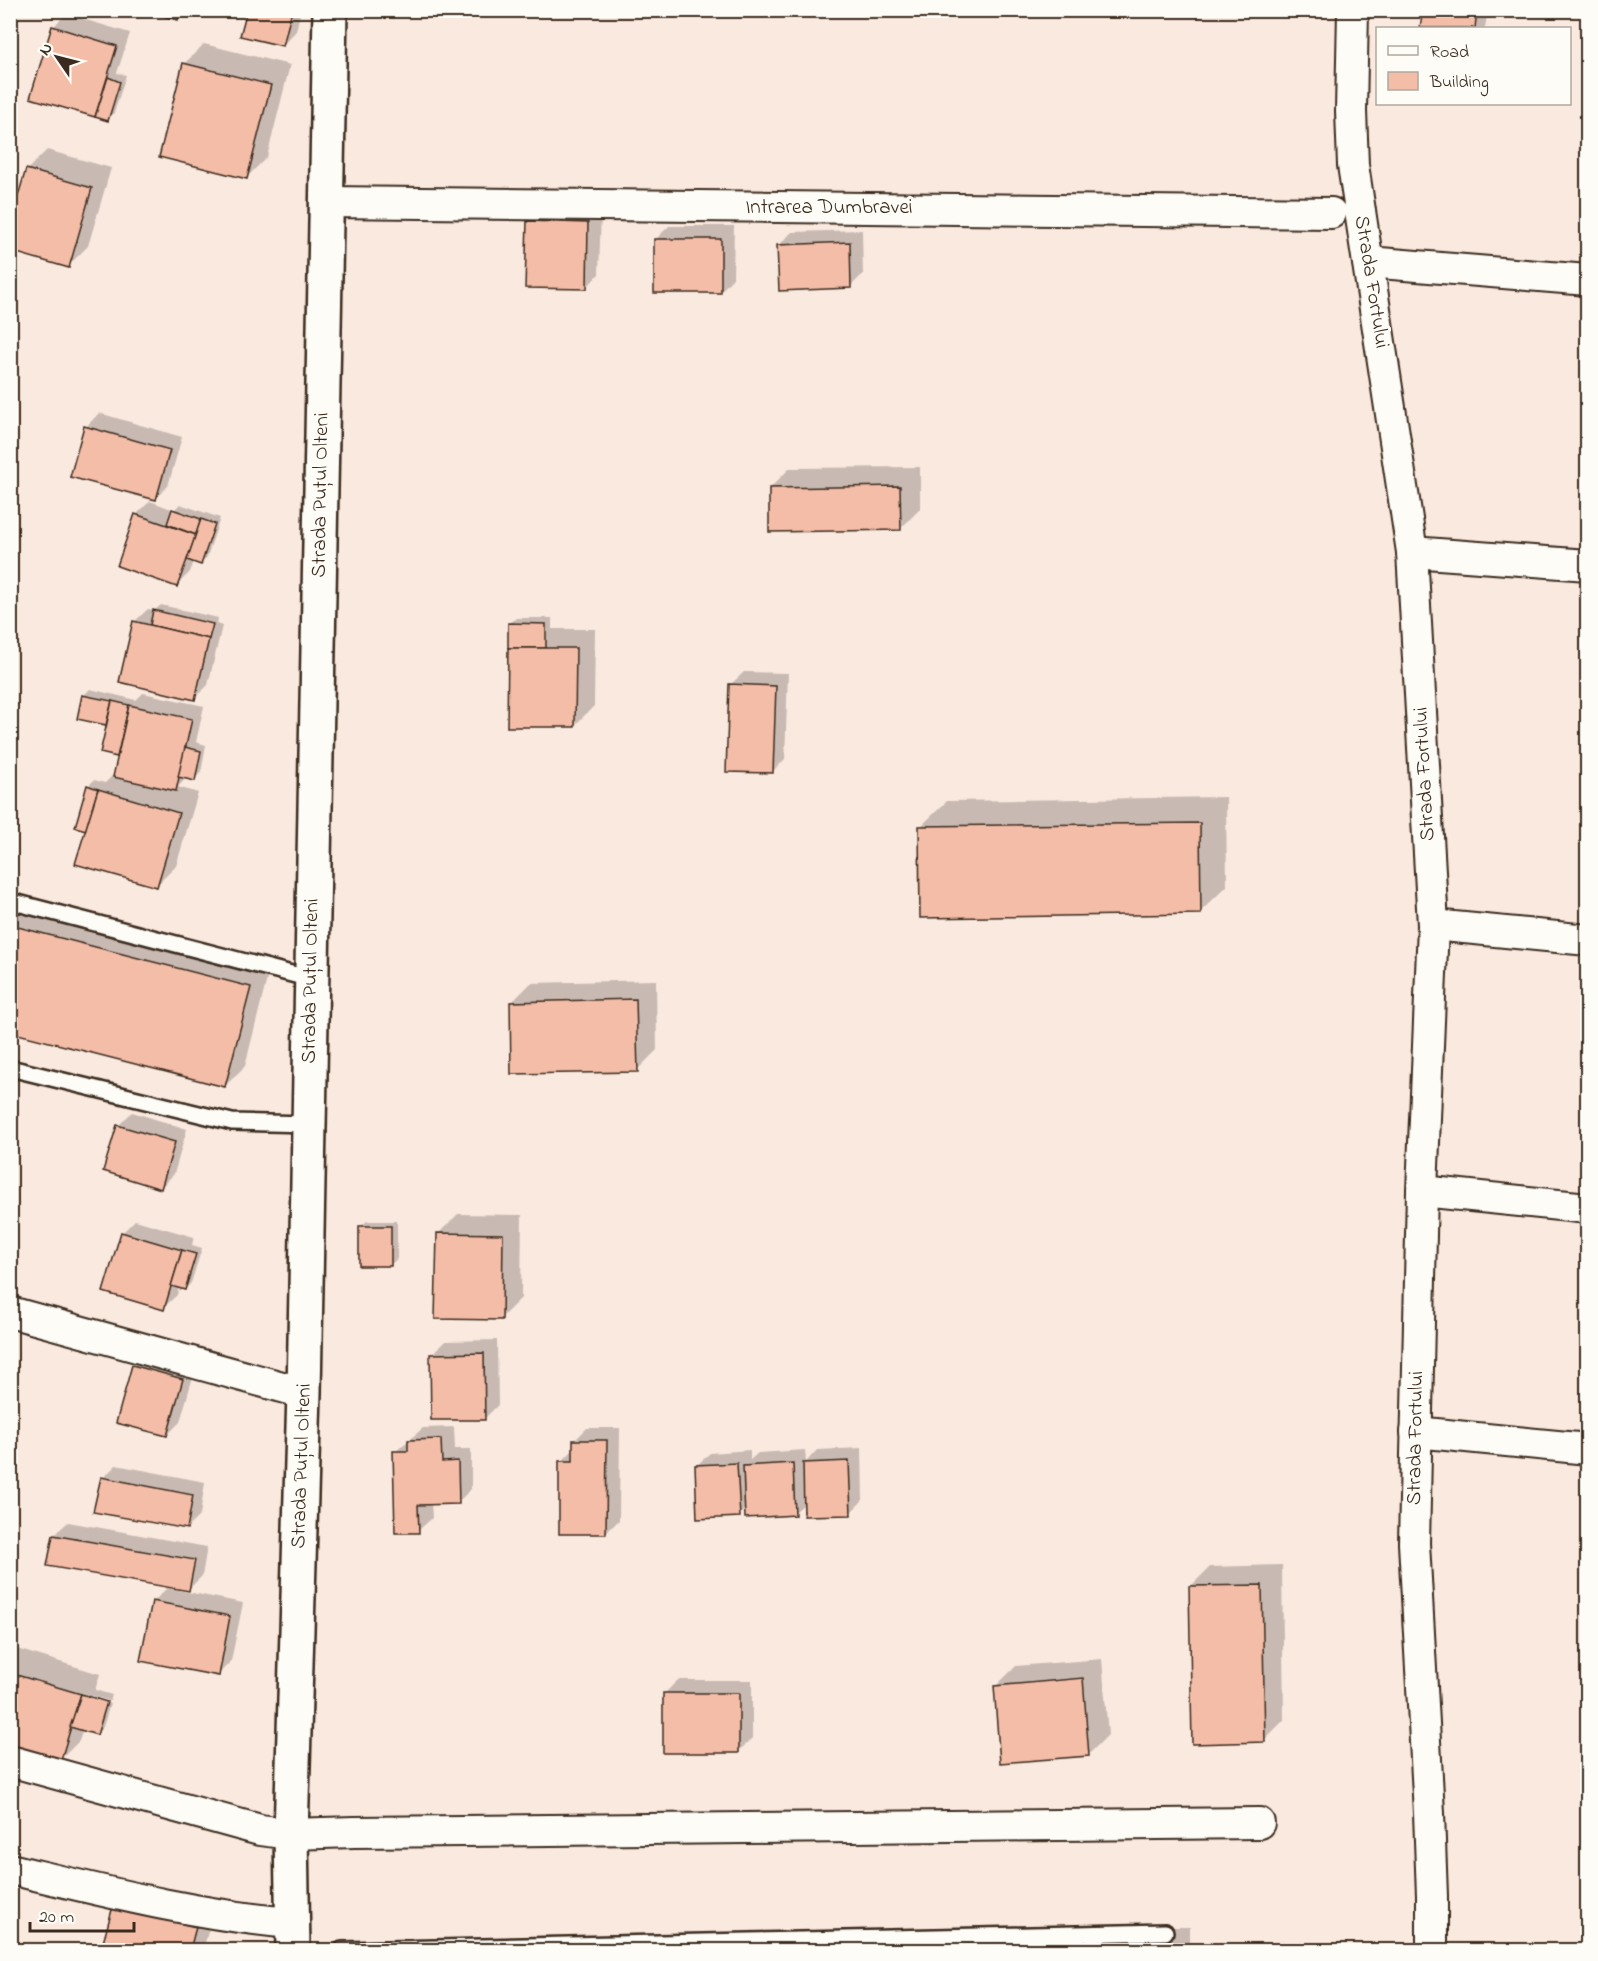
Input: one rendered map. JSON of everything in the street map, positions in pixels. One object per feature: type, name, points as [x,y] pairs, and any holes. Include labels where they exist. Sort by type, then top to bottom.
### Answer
[{"type":"street","name":"Strada Puțul Olteni","points":[[292,1937],[291,1834],[304,1393],[330,10]]},
{"type":"street","name":"Strada Fortului","points":[[1353,10],[1351,111],[1353,165],[1412,552],[1433,925],[1422,1191],[1414,1543],[1430,1825],[1432,1950]]},
{"type":"street","name":"Intrarea Dumbravei","points":[[327,202],[1331,213]]},
{"type":"street","points":[[1368,262],[1587,280]]},
{"type":"street","points":[[1412,552],[1587,565]]},
{"type":"street","points":[[1433,925],[1587,940]]},
{"type":"street","points":[[1422,1191],[1587,1208]]},
{"type":"street","points":[[10,1312],[304,1393]]},
{"type":"street","points":[[1416,1432],[1587,1449]]},
{"type":"street","points":[[10,1761],[246,1827],[291,1834],[1259,1823]]},
{"type":"street","points":[[10,1869],[140,1900],[244,1919],[292,1937]]},
{"type":"lane","points":[[10,901],[311,979]]},
{"type":"lane","points":[[10,1068],[232,1122],[309,1124]]},
{"type":"lane","points":[[342,1950],[1166,1932]]},
{"type":"building","points":[[142,10],[180,10],[178,20]]},
{"type":"building","points":[[247,10],[292,10],[283,46],[240,36]]},
{"type":"building","points":[[1423,10],[1477,10],[1475,27],[1420,27]]},
{"type":"building","points":[[52,26],[117,46],[95,117],[30,98]]},
{"type":"building","points":[[183,63],[271,85],[247,179],[159,157]]},
{"type":"building","points":[[108,77],[120,82],[108,121],[95,117]]},
{"type":"building","points":[[26,169],[92,188],[69,268],[10,251],[10,223]]},
{"type":"building","points":[[527,221],[588,223],[587,289],[525,288]]},
{"type":"building","points":[[654,239],[721,239],[721,293],[654,293]]},
{"type":"building","points":[[850,242],[851,288],[779,291],[777,245]]},
{"type":"building","points":[[84,426],[170,450],[156,500],[70,477]]},
{"type":"building","points":[[900,486],[901,530],[769,532],[769,488]]},
{"type":"building","points":[[172,509],[201,519],[196,535],[167,524]]},
{"type":"building","points":[[135,514],[196,535],[177,587],[117,566]]},
{"type":"building","points":[[201,519],[215,524],[201,565],[187,560]]},
{"type":"building","points":[[153,610],[213,624],[209,639],[150,625]]},
{"type":"building","points":[[133,621],[209,639],[195,700],[119,682]]},
{"type":"building","points":[[508,623],[546,624],[546,648],[508,648]]},
{"type":"building","points":[[508,648],[576,648],[575,727],[507,727]]},
{"type":"building","points":[[729,684],[776,686],[773,773],[726,772]]},
{"type":"building","points":[[82,695],[112,701],[106,725],[77,719]]},
{"type":"building","points":[[112,701],[129,705],[117,757],[100,753]]},
{"type":"building","points":[[129,705],[192,719],[176,791],[113,777]]},
{"type":"building","points":[[185,747],[201,751],[195,781],[178,777]]},
{"type":"building","points":[[87,785],[98,789],[86,830],[75,827]]},
{"type":"building","points":[[98,789],[179,813],[157,887],[75,864]]},
{"type":"building","points":[[1200,823],[1201,914],[920,918],[919,826]]},
{"type":"building","points":[[10,925],[251,987],[225,1087],[10,1032]]},
{"type":"building","points":[[636,999],[638,1072],[511,1074],[510,1002]]},
{"type":"building","points":[[117,1125],[175,1142],[161,1189],[103,1171]]},
{"type":"building","points":[[359,1226],[391,1226],[391,1266],[359,1266]]},
{"type":"building","points":[[121,1232],[182,1250],[164,1310],[103,1292]]},
{"type":"building","points":[[437,1233],[503,1234],[502,1320],[435,1319]]},
{"type":"building","points":[[182,1250],[196,1254],[185,1290],[171,1286]]},
{"type":"building","points":[[484,1353],[485,1420],[431,1420],[430,1354]]},
{"type":"building","points":[[132,1365],[183,1379],[167,1436],[116,1423]]},
{"type":"building","points":[[441,1439],[442,1462],[458,1461],[459,1504],[418,1505],[419,1533],[395,1533],[393,1451],[408,1451],[408,1440]]},
{"type":"building","points":[[573,1440],[607,1440],[606,1534],[559,1534],[559,1461],[573,1461]]},
{"type":"building","points":[[849,1461],[851,1515],[804,1516],[803,1463]]},
{"type":"building","points":[[737,1463],[740,1517],[697,1519],[695,1465]]},
{"type":"building","points":[[793,1463],[795,1515],[745,1518],[743,1466]]},
{"type":"building","points":[[101,1477],[193,1495],[187,1529],[93,1512]]},
{"type":"building","points":[[53,1535],[195,1560],[189,1591],[47,1566]]},
{"type":"building","points":[[1262,1585],[1265,1742],[1192,1744],[1189,1586]]},
{"type":"building","points":[[152,1601],[230,1616],[219,1676],[140,1661]]},
{"type":"building","points":[[10,1673],[81,1694],[60,1763],[10,1748]]},
{"type":"building","points":[[1083,1678],[1089,1756],[1000,1763],[994,1686]]},
{"type":"building","points":[[663,1693],[739,1693],[739,1753],[663,1753]]},
{"type":"building","points":[[81,1694],[107,1702],[97,1735],[70,1727]]},
{"type":"building","points":[[113,1906],[196,1927],[190,1950],[101,1950]]},
{"type":"building","points":[[1097,1946],[1171,1946],[1171,1950],[1097,1950]]}]
